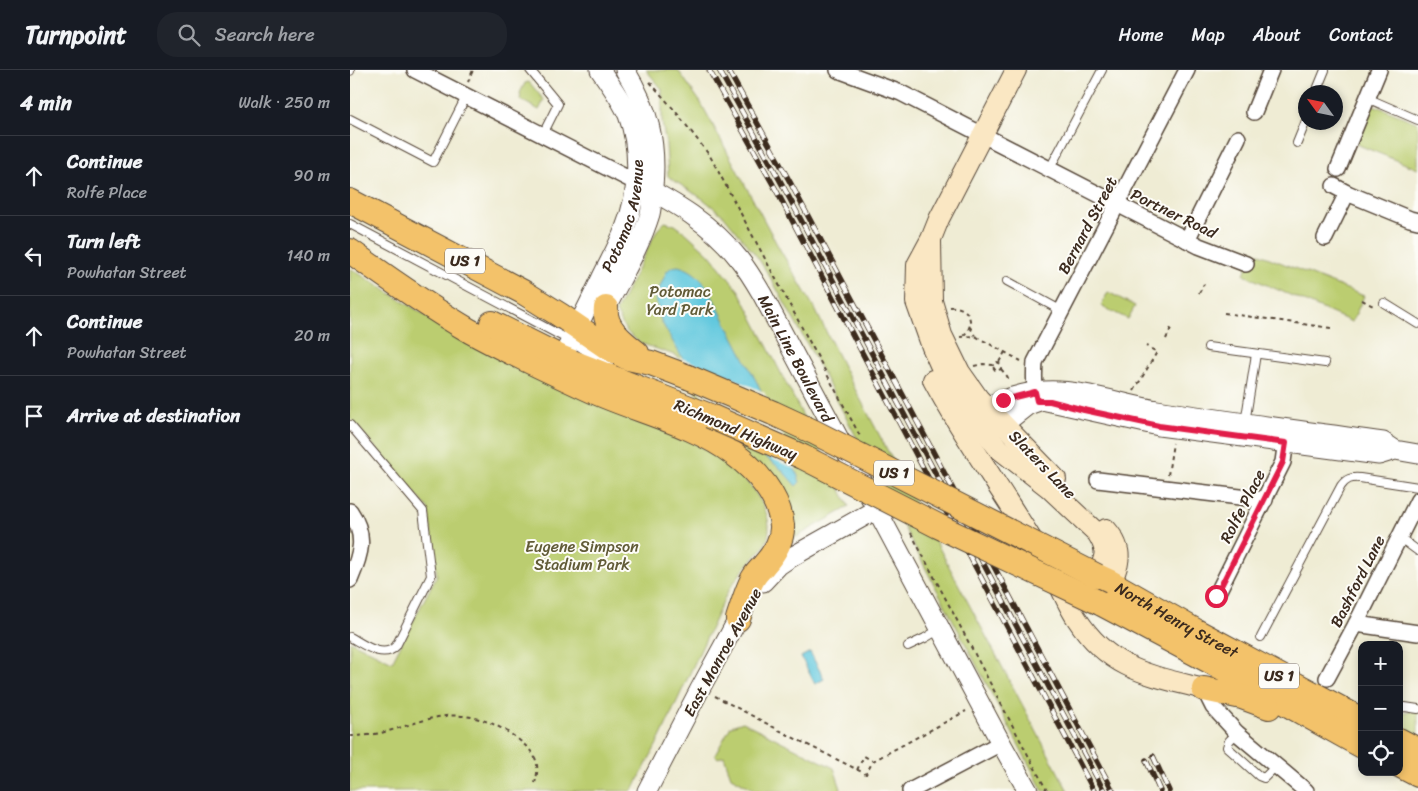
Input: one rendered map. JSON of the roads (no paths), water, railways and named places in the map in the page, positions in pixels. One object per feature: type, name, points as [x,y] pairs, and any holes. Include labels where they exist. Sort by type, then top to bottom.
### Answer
[{"type":"highway","name":"Richmond Highway","points":[[350,201],[523,292],[607,348],[628,358],[651,363],[688,377],[814,432],[1104,579]]},
{"type":"highway","name":"Richmond Highway","points":[[350,251],[584,334],[654,394],[710,416],[803,457],[938,526],[1109,608]]},
{"type":"highway","points":[[350,251],[411,294],[472,332],[588,389],[703,435],[733,453],[746,464],[762,481],[774,501],[782,525],[779,542],[773,554],[754,576],[738,619]]},
{"type":"highway","points":[[584,334],[606,318],[617,336],[624,343],[651,363]]},
{"type":"highway","name":"North Henry Street","points":[[1104,579],[1358,718]]},
{"type":"highway","name":"North Henry Street","points":[[1109,608],[1216,664],[1352,741]]},
{"type":"highway","points":[[1204,689],[1242,697],[1352,741]]},
{"type":"highway","points":[[1403,742],[1418,750]]},
{"type":"highway","points":[[1403,767],[1418,775]]},
{"type":"main road","name":"Slaters Lane","points":[[1016,70],[917,265],[916,302],[932,347],[945,376],[981,427],[1005,454],[1048,487],[1097,533],[1102,541],[1105,552],[1104,579],[1109,608]]},
{"type":"main road","name":"Slaters Lane","points":[[931,238],[932,300],[942,335],[960,372],[986,408],[1004,424],[1112,536],[1117,544],[1119,564],[1104,579]]},
{"type":"main road","points":[[916,302],[918,329],[923,352],[932,377],[943,399],[1050,570],[1087,634],[1115,660],[1130,668],[1148,675],[1204,689]]},
{"type":"street","name":"Main Line Boulevard","points":[[415,70],[686,210],[713,231],[740,260],[762,294],[1028,791]]},
{"type":"street","name":"Potomac Avenue","points":[[584,334],[625,228],[633,201],[637,160],[634,136],[623,104],[600,70]]},
{"type":"street","name":"Potomac Avenue","points":[[584,334],[633,256],[650,214],[654,158],[651,131],[643,105],[626,70]]},
{"type":"street","name":"Portner Road","points":[[838,70],[901,93],[1186,240],[1246,264]]},
{"type":"street","name":"Bernard Street","points":[[1036,396],[1035,362],[1187,70]]},
{"type":"street","points":[[1254,112],[1270,70]]},
{"type":"street","points":[[1338,170],[1379,70]]},
{"type":"street","points":[[1186,240],[1238,138]]},
{"type":"street","points":[[1334,186],[1418,221]]},
{"type":"street","points":[[1325,238],[1347,193]]},
{"type":"street","points":[[1036,396],[1028,405],[1004,424],[981,427],[986,408],[1004,400],[1057,391],[1083,394],[1244,430],[1287,436],[1379,455],[1395,450],[1418,454]]},
{"type":"street","points":[[1036,396],[1084,410],[1159,426],[1244,430]]},
{"type":"street","name":"Rolfe Place","points":[[1216,596],[1283,462],[1287,436]]},
{"type":"street","points":[[1098,480],[1265,500]]},
{"type":"street","name":"Bashford Lane","points":[[1327,678],[1418,500]]},
{"type":"street","name":"East Monroe Avenue","points":[[647,791],[700,689],[755,591],[779,565],[877,509]]},
{"type":"street","points":[[350,511],[356,519],[362,540],[360,554],[352,570]]},
{"type":"street","points":[[1356,624],[1418,633]]},
{"type":"street","points":[[1204,689],[1213,707],[1237,732],[1306,791]]},
{"type":"street","points":[[910,791],[1001,743]]},
{"type":"lane","points":[[530,70],[558,104],[542,136]]},
{"type":"lane","points":[[1050,170],[1102,70]]},
{"type":"lane","points":[[1319,85],[1325,70]]},
{"type":"lane","points":[[350,119],[433,162],[466,97]]},
{"type":"lane","points":[[1367,98],[1418,120]]},
{"type":"lane","points":[[1297,143],[1302,130]]},
{"type":"lane","points":[[350,224],[584,334]]},
{"type":"lane","points":[[1007,281],[1062,311]]},
{"type":"lane","points":[[1384,304],[1418,324]]},
{"type":"lane","points":[[1208,347],[1325,363]]},
{"type":"lane","points":[[1244,430],[1256,354]]},
{"type":"lane","points":[[350,424],[423,512],[431,574],[393,649],[382,652],[350,637]]},
{"type":"lane","points":[[1261,637],[1345,480],[1352,477],[1418,487]]},
{"type":"lane","points":[[1399,537],[1418,551]]},
{"type":"lane","points":[[908,646],[926,638],[940,628]]},
{"type":"lane","points":[[1403,707],[1418,709]]},
{"type":"water","points":[[678,266],[688,269],[696,275],[709,290],[766,400],[800,482],[796,486],[781,469],[742,439],[701,391],[661,321],[656,300],[658,291],[667,271],[672,267]]},
{"type":"water","points":[[810,652],[824,679],[815,684],[801,657]]},
{"type":"railway","points":[[709,70],[775,188],[1094,791]]},
{"type":"railway","points":[[719,70],[783,186],[1104,791]]},
{"type":"railway","points":[[728,70],[790,182],[1113,791]]},
{"type":"railway","points":[[1153,756],[1169,791]]},
{"type":"railway","points":[[1146,760],[1160,791]]},
{"type":"park label","name":"Potomac Yard Park","points":[[680,300]]},
{"type":"park label","name":"Eugene Simpson Stadium Park","points":[[582,555]]}]
